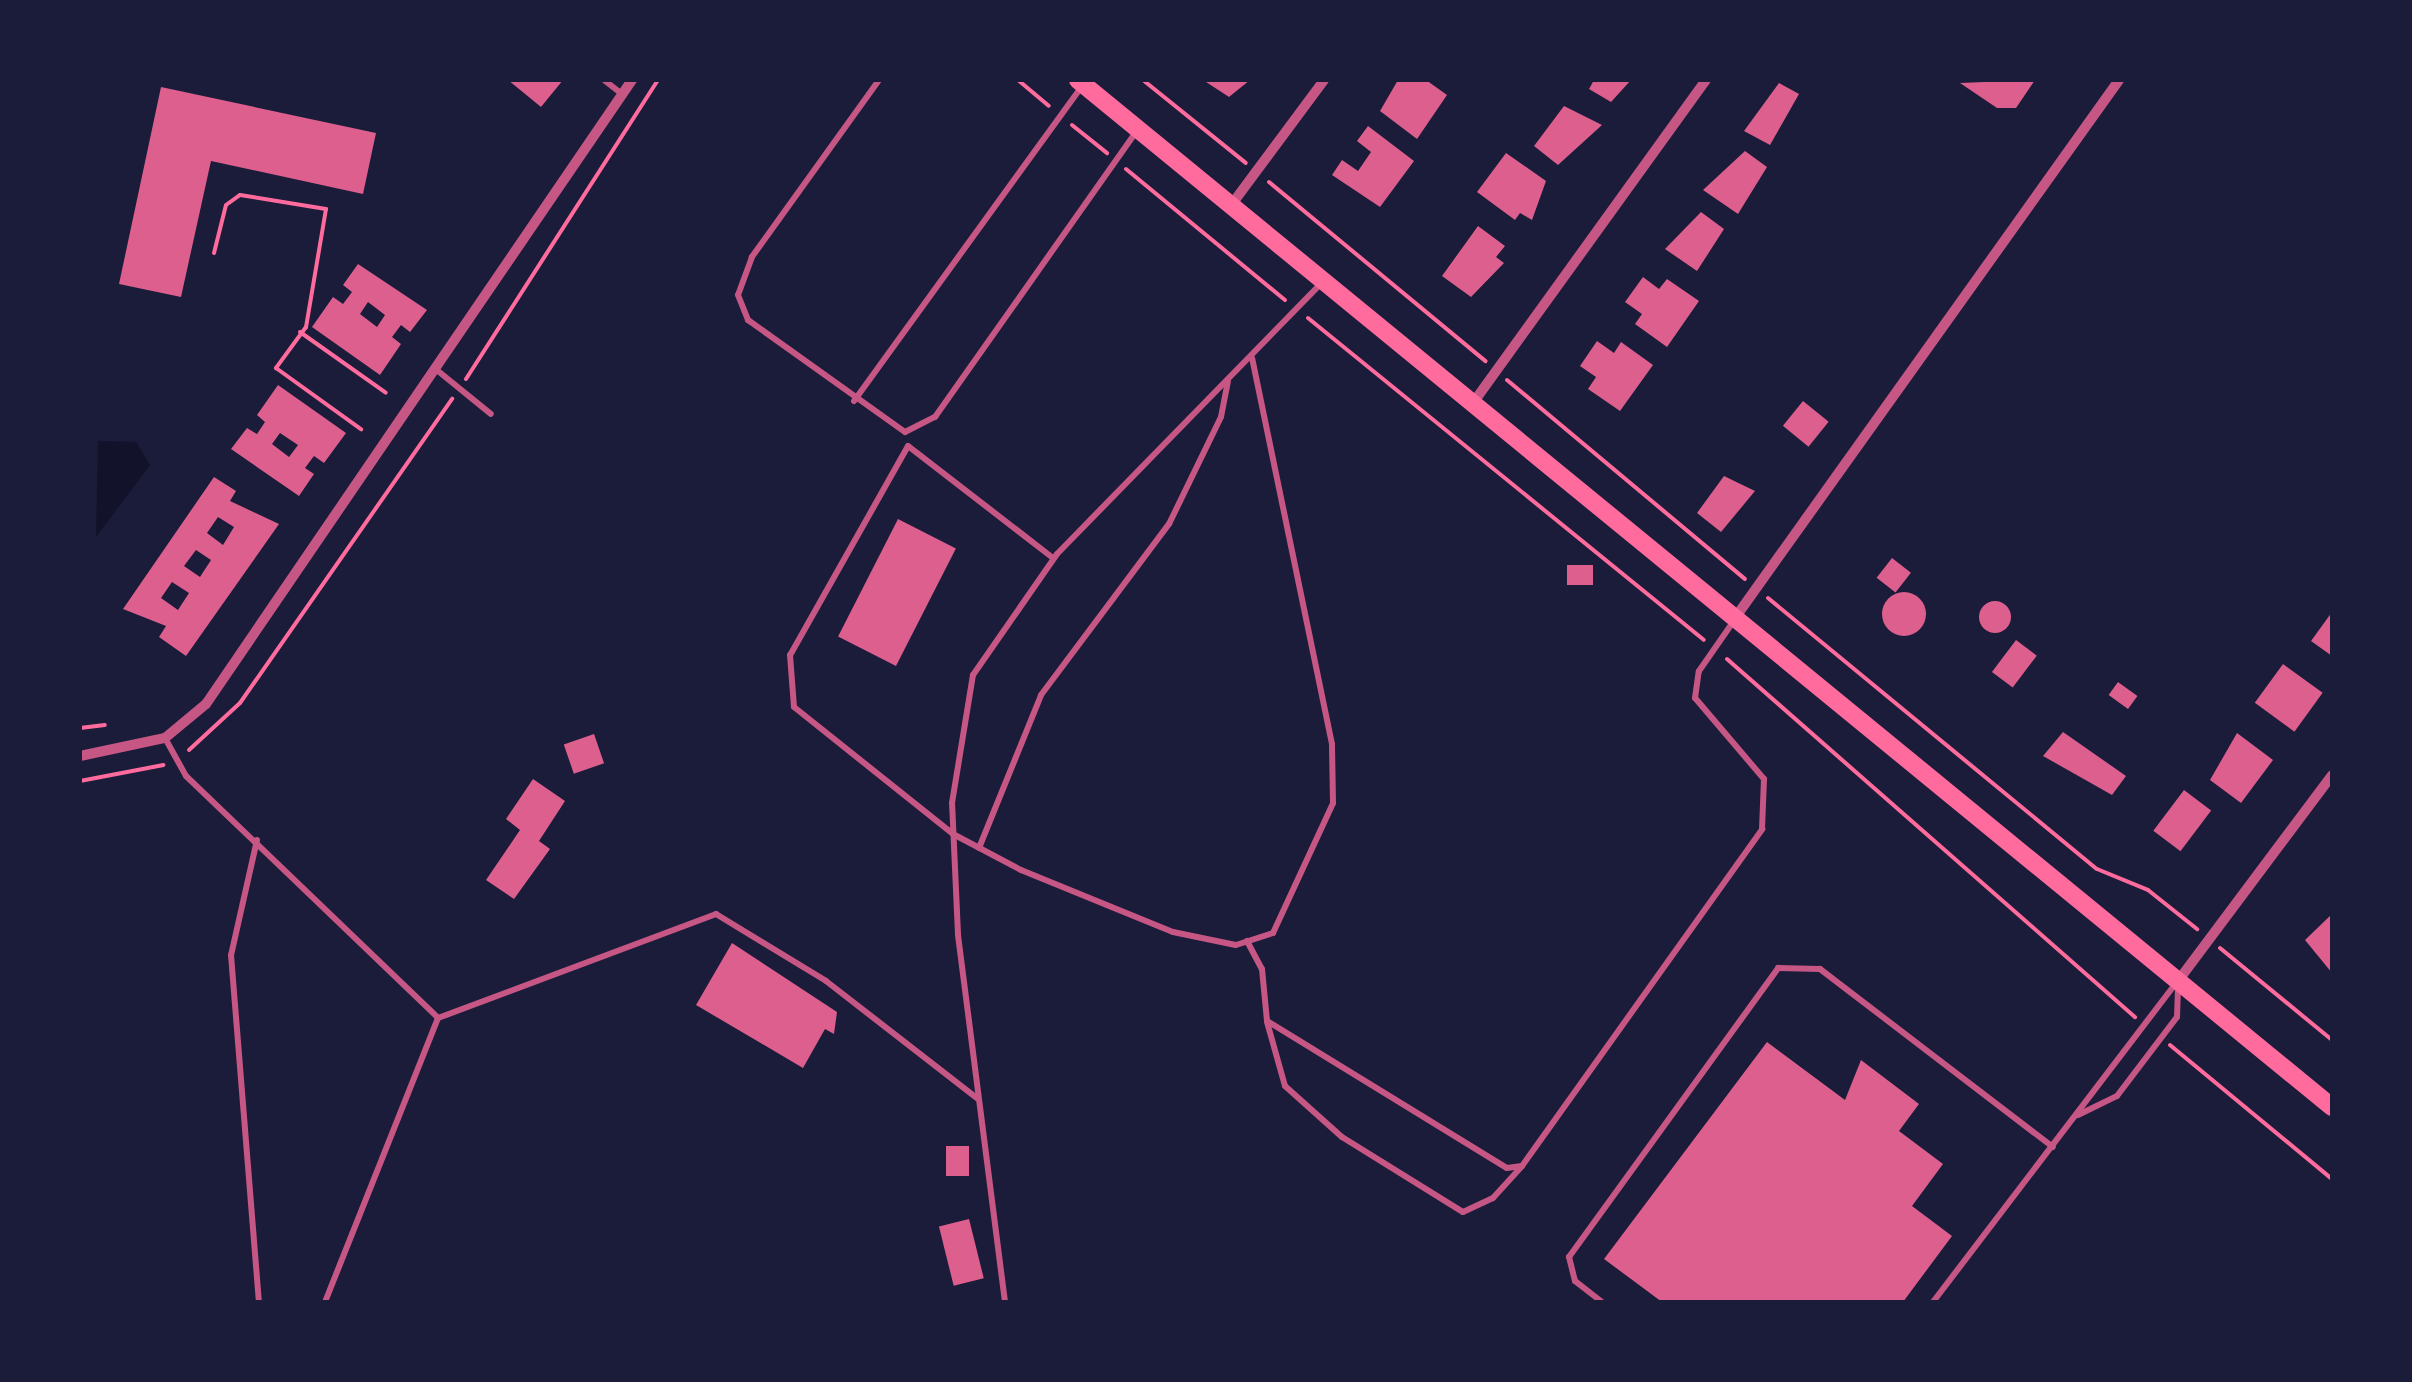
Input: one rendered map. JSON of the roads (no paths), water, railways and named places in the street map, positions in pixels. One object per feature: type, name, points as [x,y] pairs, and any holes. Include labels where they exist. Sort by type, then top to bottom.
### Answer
[{"type":"main road","points":[[1080,82],[2332,1108]]},
{"type":"street","points":[[80,756],[165,738],[222,684],[632,80]]},
{"type":"street","points":[[1232,204],[1324,80]]},
{"type":"street","points":[[1474,403],[1706,80]]},
{"type":"street","points":[[1736,618],[2119,80]]},
{"type":"street","points":[[2178,981],[2332,775]]},
{"type":"lane","points":[[604,80],[622,94]]},
{"type":"lane","points":[[879,80],[752,257],[738,295],[748,320],[854,401],[905,432],[936,416],[1140,128]]},
{"type":"lane","points":[[854,401],[1061,117],[1080,82]]},
{"type":"lane","points":[[1005,1302],[978,1098],[953,834],[966,700],[998,633],[1053,558],[1299,312],[1324,280]]},
{"type":"lane","points":[[1053,558],[908,446],[790,655],[794,707],[808,727],[953,834],[979,848],[1173,932],[1247,942],[1273,933],[1334,803],[1304,580],[1252,358]]},
{"type":"lane","points":[[438,371],[491,414]]},
{"type":"lane","points":[[979,848],[1041,695],[1169,524],[1222,418],[1228,382]]},
{"type":"lane","points":[[1247,942],[1262,968],[1267,1021],[1285,1086],[1342,1137],[1463,1212],[1493,1198],[1522,1166],[1762,829],[1764,779],[1695,698],[1715,649],[1736,618]]},
{"type":"lane","points":[[165,738],[186,776],[257,840],[438,1018]]},
{"type":"lane","points":[[257,840],[232,955],[259,1302]]},
{"type":"lane","points":[[326,1302],[438,1018],[716,914],[826,981],[978,1098]]},
{"type":"lane","points":[[1602,1302],[1575,1281],[1570,1257],[1778,968],[1820,968],[2053,1147]]},
{"type":"lane","points":[[1933,1302],[2077,1116],[2141,1022],[2178,981]]},
{"type":"lane","points":[[2077,1116],[2117,1096],[2161,1038],[2177,1016],[2178,981]]},
{"type":"lane","points":[[1267,1021],[1507,1168],[1522,1166]]}]
